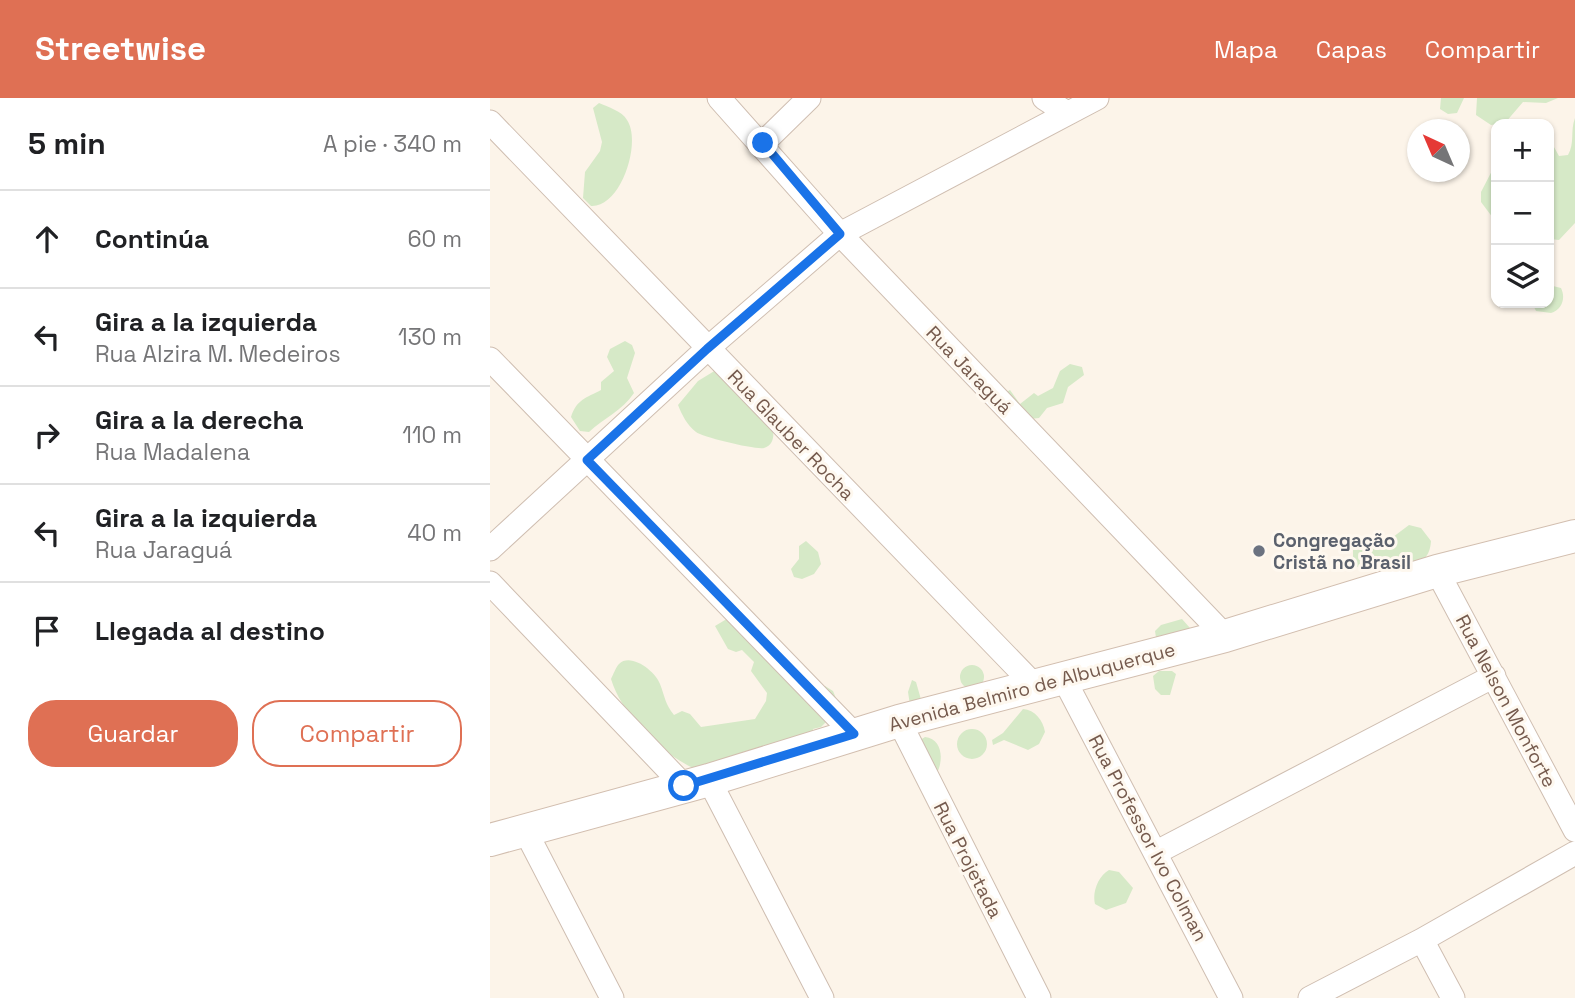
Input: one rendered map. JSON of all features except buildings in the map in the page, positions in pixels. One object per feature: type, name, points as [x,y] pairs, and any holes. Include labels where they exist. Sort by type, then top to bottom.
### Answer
[{"type":"main road","name":"Avenida Belmiro de Albuquerque","points":[[490,840],[696,783],[898,721],[1225,636],[1437,571],[1575,536]]},
{"type":"street","name":"Rua Jaraguá","points":[[719,98],[763,143],[840,234],[1225,636]]},
{"type":"street","points":[[763,143],[809,98]]},
{"type":"street","points":[[1044,98],[1067,113]]},
{"type":"street","points":[[490,549],[707,349],[840,234],[1097,98]]},
{"type":"street","name":"Rua Glauber Rocha","points":[[490,122],[707,349],[1050,683]]},
{"type":"street","points":[[490,359],[854,734]]},
{"type":"street","name":"Rua Nelson Monforte","points":[[1437,571],[1575,830]]},
{"type":"street","points":[[490,583],[696,783],[822,998]]},
{"type":"street","points":[[1155,853],[1494,676]]},
{"type":"street","name":"Rua Professor Ivo Colman","points":[[1050,683],[1155,853],[1231,998]]},
{"type":"street","name":"Rua Projetada","points":[[898,721],[1038,998]]},
{"type":"street","points":[[525,830],[612,998]]},
{"type":"street","points":[[1310,998],[1422,940],[1575,853]]},
{"type":"street","points":[[1422,940],[1453,998]]},
{"type":"green space","points":[[1441,98],[1464,98],[1457,113],[1448,114],[1440,109]]},
{"type":"green space","points":[[1477,98],[1558,98],[1546,103],[1523,102],[1508,119],[1491,119],[1491,125],[1476,115]]},
{"type":"green space","points":[[599,103],[625,117],[631,130],[632,143],[626,172],[620,185],[602,204],[591,206],[583,198],[585,172],[600,151],[602,142],[593,108]]},
{"type":"green space","points":[[1575,118],[1575,223],[1559,240],[1554,239],[1554,147],[1559,156],[1568,155]]},
{"type":"green space","points":[[1491,173],[1491,215],[1481,202],[1481,192]]},
{"type":"green space","points":[[1554,286],[1561,288],[1562,303],[1558,309],[1551,313],[1536,311],[1534,308],[1554,308]]},
{"type":"green space","points":[[625,341],[632,345],[635,353],[627,378],[634,393],[618,410],[589,432],[580,431],[571,417],[573,411],[583,400],[601,390],[601,382],[614,371],[607,357],[610,349]]},
{"type":"green space","points":[[1070,364],[1082,367],[1084,375],[1068,387],[1063,403],[1047,408],[1039,418],[1030,419],[999,396],[1010,390],[1020,404],[1034,393],[1038,396],[1053,388],[1060,371]]},
{"type":"green space","points":[[716,370],[773,430],[772,440],[767,447],[751,447],[708,437],[696,432],[685,420],[678,405],[698,381]]},
{"type":"green space","points":[[1409,525],[1421,528],[1431,541],[1426,557],[1415,562],[1393,562],[1367,571],[1353,562],[1353,549],[1364,535],[1389,540]]},
{"type":"green space","points":[[806,541],[818,552],[821,564],[814,574],[802,579],[794,577],[791,569],[799,559],[799,546]]},
{"type":"green space","points":[[745,608],[756,616],[817,688],[825,686],[833,691],[840,708],[821,727],[813,729],[812,738],[693,768],[668,752],[644,731],[624,706],[611,679],[619,664],[630,660],[648,669],[658,679],[674,715],[682,711],[690,714],[701,727],[755,719],[766,701],[767,693],[751,671],[754,662],[742,650],[736,652],[728,649],[715,626]]},
{"type":"green space","points":[[1182,619],[1190,628],[1188,636],[1157,644],[1155,631],[1161,625]]},
{"type":"green space","points":[[972,665],[980,669],[984,677],[980,685],[972,689],[964,685],[960,677],[964,669]]},
{"type":"green space","points":[[1159,671],[1172,671],[1176,674],[1170,695],[1161,695],[1155,689],[1153,676]]},
{"type":"green space","points":[[912,680],[916,682],[922,703],[910,705],[908,692]]},
{"type":"green space","points":[[1023,709],[1038,716],[1042,723],[1045,732],[1039,744],[1028,750],[1004,740],[993,745],[992,740],[1003,733]]},
{"type":"green space","points":[[972,729],[982,734],[987,744],[982,754],[972,759],[962,754],[957,744],[962,734]]},
{"type":"green space","points":[[925,737],[938,746],[940,763],[936,775],[918,778],[905,760],[909,747]]},
{"type":"green space","points":[[1109,870],[1119,872],[1133,888],[1126,903],[1106,910],[1095,904],[1094,895],[1099,880]]},
{"type":"place","name":"Congregação Cristã no Brasil","points":[[1259,551]]},
{"type":"route","points":[[684,786],[854,734],[587,460],[707,349],[840,234],[763,143]]}]
